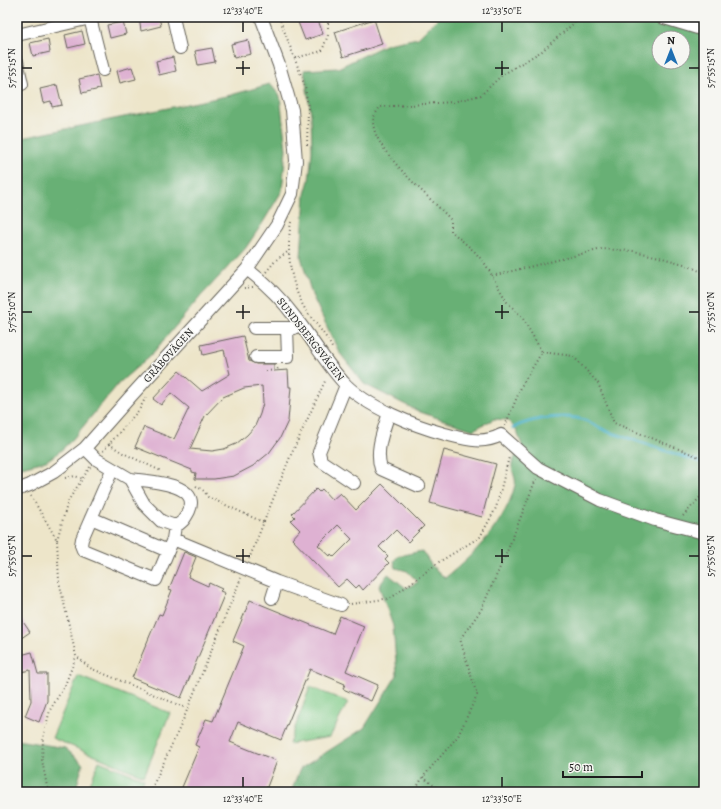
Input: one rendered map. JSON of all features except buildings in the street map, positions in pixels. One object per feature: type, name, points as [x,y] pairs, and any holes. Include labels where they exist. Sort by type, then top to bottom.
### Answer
[{"type":"street","points":[[173,17],[180,48]]},
{"type":"street","name":"GRÅBOVÄGEN","points":[[17,490],[54,472],[85,448],[246,269],[277,225],[292,194],[296,161],[292,110],[279,65],[261,17]]},
{"type":"street","points":[[662,17],[704,30]]},
{"type":"street","points":[[17,35],[92,18],[103,70]]},
{"type":"street","points":[[17,61],[22,84]]},
{"type":"street","name":"SUNDSBERGSVÄGEN","points":[[246,269],[261,279],[295,316],[330,366],[346,385],[354,392],[389,414],[436,431],[463,438],[490,440],[501,435],[538,468],[600,500],[655,520],[704,533]]},
{"type":"street","points":[[254,328],[303,329]]},
{"type":"street","points":[[256,357],[288,357],[287,328]]},
{"type":"street","points":[[346,385],[320,452],[321,461],[329,468],[354,483]]},
{"type":"street","points":[[389,414],[379,446],[378,460],[381,469],[419,486]]},
{"type":"street","points":[[85,448],[96,459],[112,470],[130,479],[168,484],[188,494],[191,500],[190,509],[183,522],[174,526],[161,521],[144,504],[130,479]]},
{"type":"street","points":[[112,470],[91,518],[81,546],[83,550],[156,580],[173,539],[174,526]]},
{"type":"street","points":[[91,518],[168,551]]},
{"type":"street","points":[[173,539],[277,582],[342,605]]},
{"type":"street","points":[[272,598],[277,582]]},
{"type":"path","points":[[279,17],[305,86],[308,108],[307,148]]},
{"type":"path","points":[[295,58],[322,51],[328,35],[328,22],[326,17]]},
{"type":"path","points":[[328,22],[343,17]]},
{"type":"path","points":[[542,352],[522,317],[507,302],[492,276],[475,252],[451,231],[451,220],[437,204],[401,170],[382,148],[375,137],[373,118],[380,107],[453,102],[481,95],[502,75],[542,51],[581,17]]},
{"type":"path","points":[[150,792],[245,569],[290,457],[330,366],[334,352],[298,295],[291,268],[289,250],[292,216]]},
{"type":"path","points":[[492,276],[602,249],[634,251],[658,256],[684,264],[704,273]]},
{"type":"path","points":[[239,290],[255,287],[276,260],[289,250]]},
{"type":"path","points":[[510,415],[522,385],[542,352]]},
{"type":"path","points":[[542,352],[573,356],[598,383],[614,423],[704,459]]},
{"type":"path","points":[[48,792],[42,760],[43,738],[50,710],[65,685],[76,656],[60,581],[57,540],[68,501],[96,459],[139,410],[148,392]]},
{"type":"path","points":[[342,605],[391,598],[439,562],[480,537],[496,508],[510,455]]},
{"type":"path","points":[[414,792],[423,777],[458,736],[476,695],[460,639],[481,610],[529,499],[538,468]]},
{"type":"path","points":[[675,525],[704,493]]},
{"type":"path","points":[[30,495],[57,540]]},
{"type":"path","points":[[76,656],[90,668],[186,709]]},
{"type":"path","points":[[423,777],[442,792]]},
{"type":"green space","points":[[439,17],[704,17],[704,792],[291,792],[300,769],[364,728],[397,675],[393,626],[379,586],[388,574],[406,588],[418,582],[407,571],[396,568],[394,561],[398,556],[422,551],[432,566],[445,578],[456,569],[488,537],[497,525],[511,499],[515,483],[512,464],[522,445],[516,429],[507,420],[494,419],[473,430],[420,412],[364,384],[339,352],[312,295],[301,257],[305,194],[309,180],[312,151],[311,114],[304,70],[338,68],[387,44],[418,38]]},
{"type":"green space","points":[[270,84],[280,96],[286,149],[282,191],[262,224],[245,249],[201,296],[152,354],[119,383],[72,440],[58,453],[46,461],[17,468],[17,139],[231,95]]},
{"type":"green space","points":[[78,676],[170,713],[144,776],[52,738]]},
{"type":"green space","points":[[310,687],[348,702],[330,737],[289,744]]},
{"type":"green space","points":[[17,740],[65,748],[83,764],[75,792],[17,792]]},
{"type":"green space","points":[[99,761],[144,779],[139,792],[87,792]]},
{"type":"waterway","points":[[513,428],[539,419],[570,417],[587,421],[612,433],[704,463]]}]
